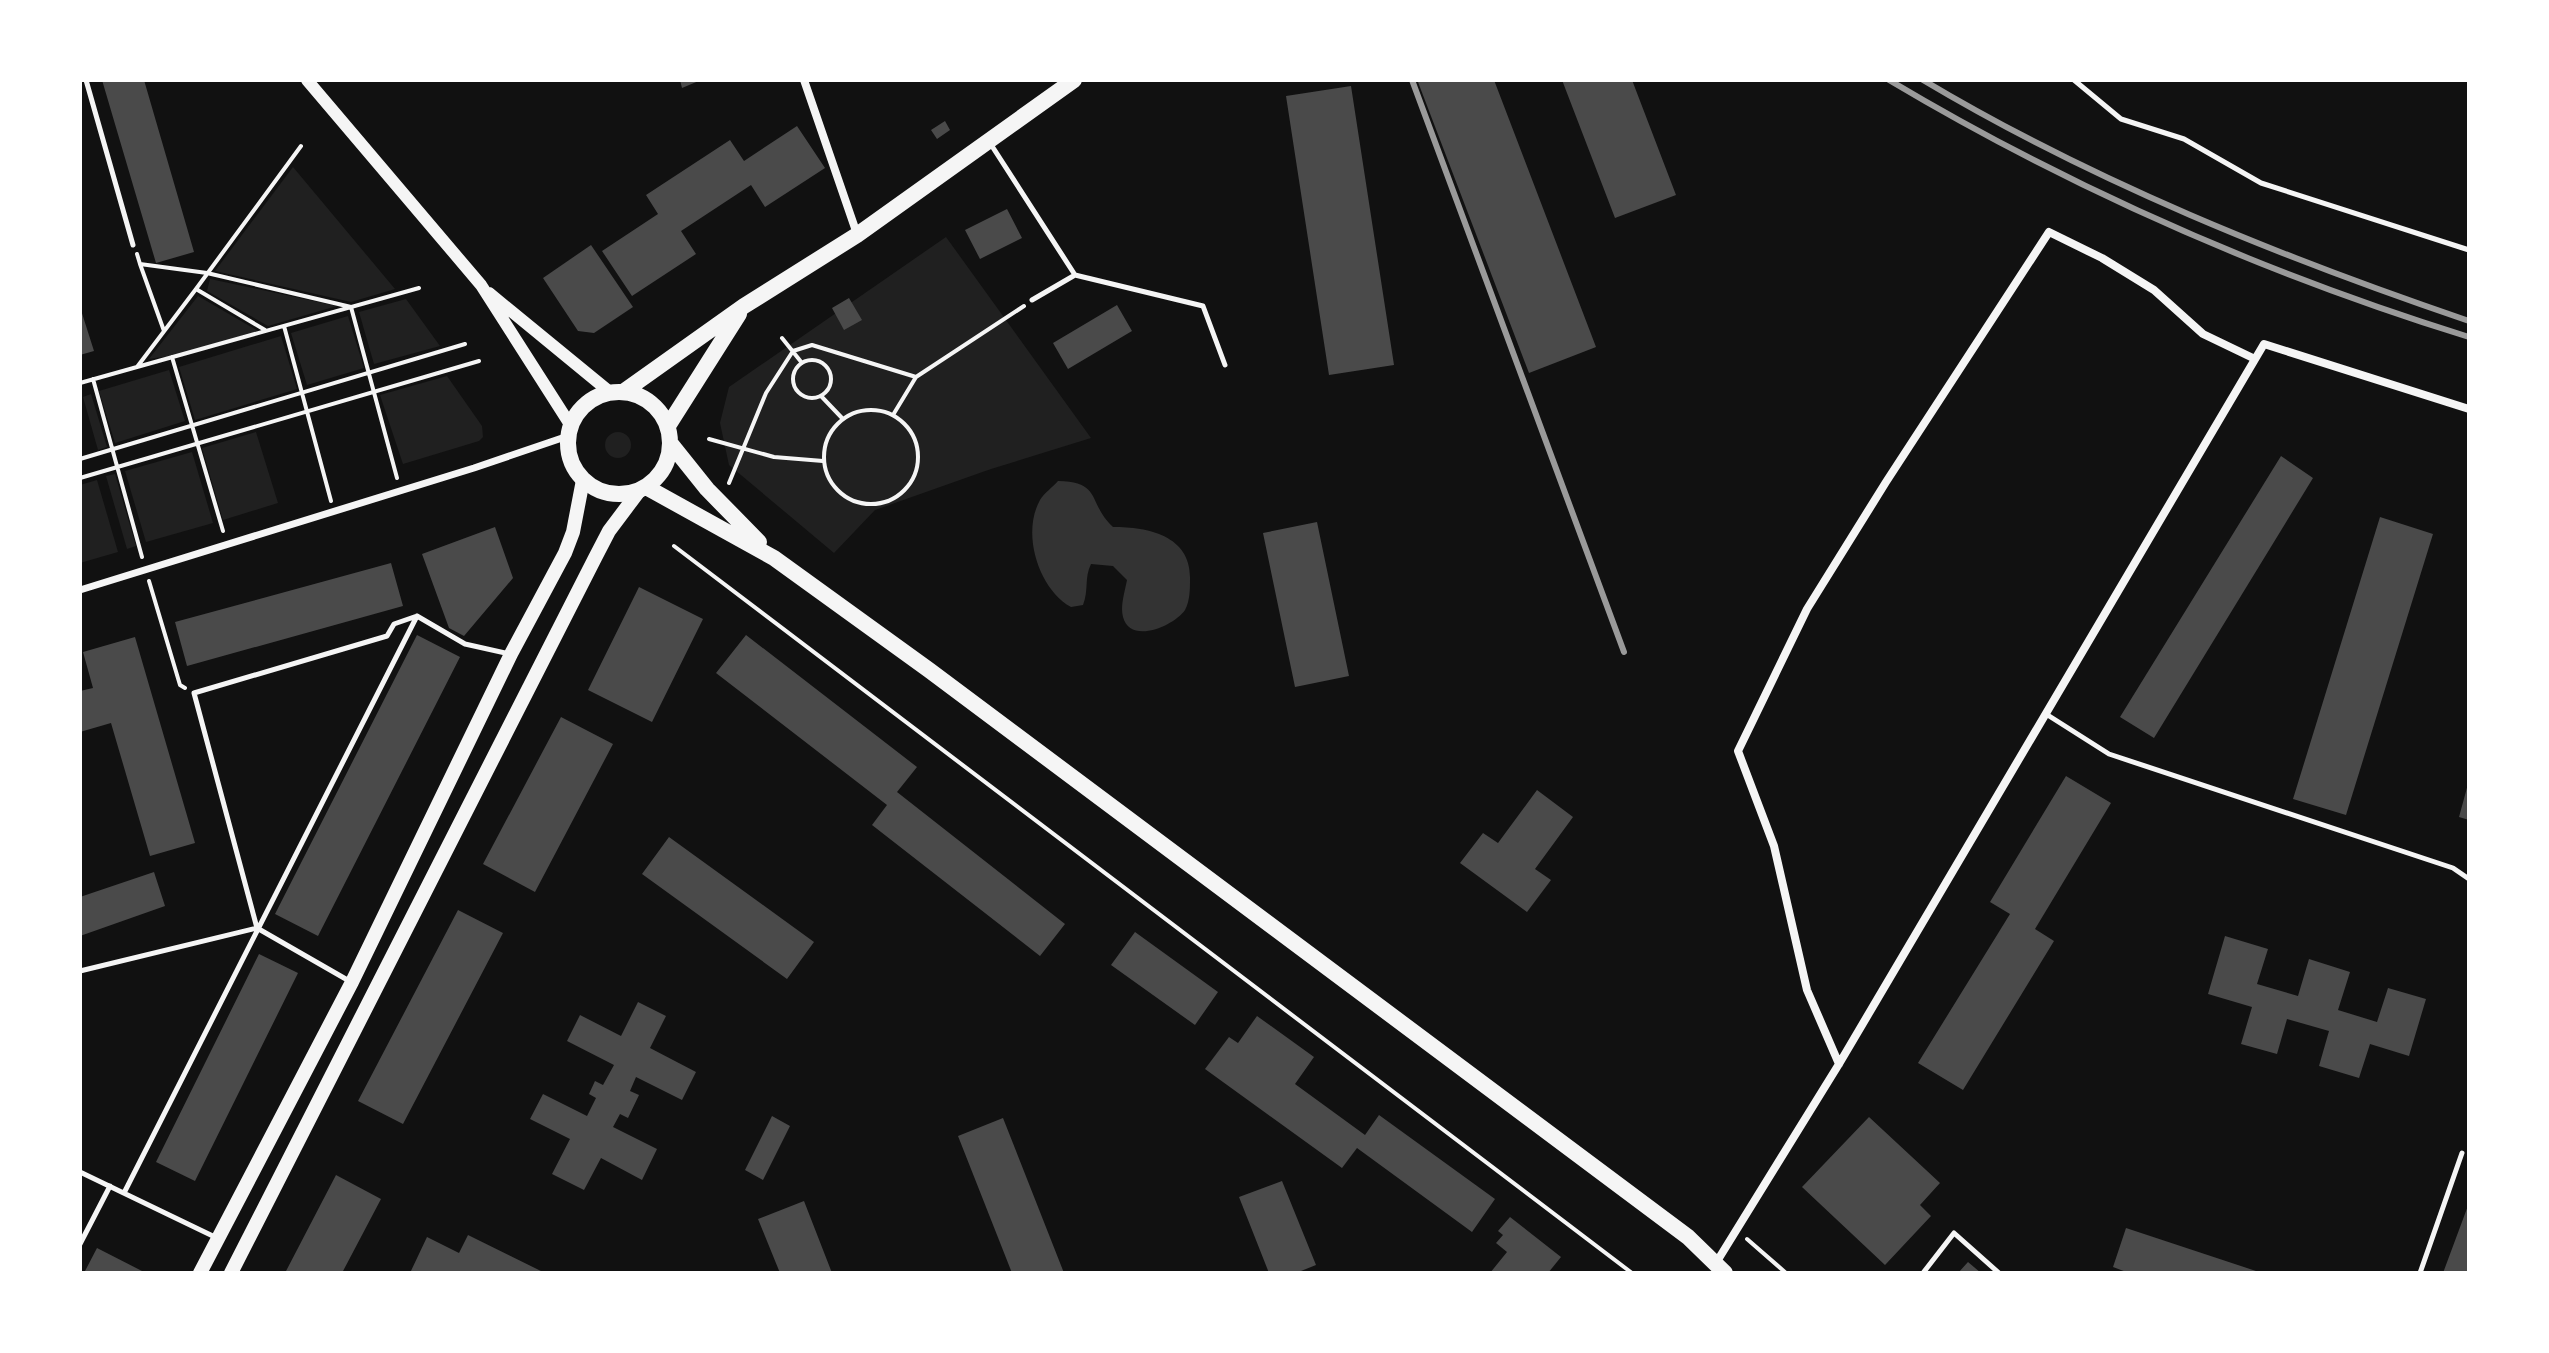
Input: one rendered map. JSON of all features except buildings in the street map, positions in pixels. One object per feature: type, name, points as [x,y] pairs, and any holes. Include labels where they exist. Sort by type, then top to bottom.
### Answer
[{"type":"main road","points":[[617,393],[744,306],[857,235],[1074,80]]},
{"type":"main road","points":[[668,426],[693,382],[744,306]]},
{"type":"main road","points":[[231,1273],[609,531],[642,489],[664,469],[671,444],[668,426],[650,403],[637,396],[617,393],[600,396],[582,408],[570,431],[571,459],[583,480],[609,494],[642,489],[774,558],[929,670],[1675,1227],[1720,1268]]},
{"type":"main road","points":[[671,444],[707,489],[774,558]]},
{"type":"main road","points":[[200,1273],[352,982],[511,654],[565,553],[573,532],[583,480]]},
{"type":"street","points":[[80,590],[401,491],[570,431],[481,285],[307,80]]},
{"type":"street","points":[[804,80],[857,235]]},
{"type":"street","points":[[1839,1064],[1807,990],[1774,846],[1738,751],[1807,609],[2049,232],[2102,258],[2154,290],[2203,334],[2255,359]]},
{"type":"street","points":[[481,285],[617,393]]},
{"type":"street","points":[[1720,1268],[1736,1230],[1839,1064],[2264,344],[2469,409]]},
{"type":"lane","points":[[86,80],[133,245]]},
{"type":"lane","points":[[2074,80],[2121,119],[2184,139],[2261,183],[2469,250]]},
{"type":"lane","points":[[989,142],[1075,275],[1203,306],[1225,365]]},
{"type":"lane","points":[[1032,300],[1075,275]]},
{"type":"lane","points":[[257,928],[194,693],[387,636],[394,624],[417,616],[465,644],[511,654]]},
{"type":"lane","points":[[124,1193],[417,616]]},
{"type":"lane","points":[[2046,714],[2109,754],[2453,868],[2469,879]]},
{"type":"lane","points":[[80,971],[257,928],[352,982]]},
{"type":"lane","points":[[2420,1273],[2462,1153]]},
{"type":"lane","points":[[80,1172],[218,1238]]},
{"type":"lane","points":[[80,1244],[110,1186]]},
{"type":"lane","points":[[1923,1273],[1954,1233],[1999,1273]]},
{"type":"path","points":[[137,367],[301,146]]},
{"type":"path","points":[[133,245],[164,331]]},
{"type":"path","points":[[140,264],[207,273],[351,307]]},
{"type":"path","points":[[80,383],[419,288]]},
{"type":"path","points":[[196,289],[266,330]]},
{"type":"path","points":[[893,415],[916,377],[1032,300]]},
{"type":"path","points":[[351,307],[401,491]]},
{"type":"path","points":[[284,326],[333,512]]},
{"type":"path","points":[[782,338],[802,363]]},
{"type":"path","points":[[80,459],[465,344]]},
{"type":"path","points":[[729,483],[766,393],[793,351],[812,345],[916,377]]},
{"type":"path","points":[[172,357],[227,544]]},
{"type":"path","points":[[80,478],[479,361]]},
{"type":"path","points":[[821,362],[828,369],[831,379],[829,389],[821,396],[811,398],[795,388],[793,379],[802,363],[821,362]]},
{"type":"path","points":[[93,379],[180,685],[194,693]]},
{"type":"path","points":[[821,396],[842,418]]},
{"type":"path","points":[[865,409],[877,409],[893,415],[908,427],[918,450],[915,475],[899,495],[876,504],[851,500],[832,484],[823,461],[827,437],[842,418],[865,409]]},
{"type":"path","points":[[709,439],[774,457],[823,461]]},
{"type":"path","points":[[674,546],[1632,1273]]},
{"type":"path","points":[[1736,1230],[1786,1273]]},
{"type":"shaded area","points":[[293,167],[395,289],[351,302],[215,271]]},
{"type":"shaded area","points":[[946,237],[1091,438],[875,510],[834,553],[729,465],[720,423],[729,387]]},
{"type":"shaded area","points":[[210,279],[337,306],[268,326],[207,291]]},
{"type":"shaded area","points":[[198,296],[258,331],[176,355],[149,359]]},
{"type":"shaded area","points":[[406,299],[440,346],[374,364],[359,312]]},
{"type":"shaded area","points":[[348,316],[364,368],[307,385],[291,333]]},
{"type":"shaded area","points":[[281,336],[297,389],[195,420],[179,367]]},
{"type":"shaded area","points":[[169,370],[185,421],[115,443],[99,391]]},
{"type":"shaded area","points":[[447,376],[482,426],[483,437],[479,441],[403,464],[380,395]]},
{"type":"shaded area","points":[[91,394],[107,447],[98,450],[83,397]]},
{"type":"shaded area","points":[[256,432],[278,503],[223,520],[202,448]]},
{"type":"shaded area","points":[[618,432],[627,436],[631,445],[627,454],[618,458],[609,454],[605,445],[609,436]]},
{"type":"shaded area","points":[[192,452],[213,523],[146,542],[125,471]]},
{"type":"shaded area","points":[[115,474],[136,546],[127,549],[106,476]]},
{"type":"shaded area","points":[[97,480],[118,552],[80,563],[80,485]]},
{"type":"shaded area","points":[[1058,481],[1082,485],[1088,490],[1113,527],[1153,532],[1176,544],[1188,564],[1190,591],[1185,610],[1172,622],[1143,631],[1127,625],[1122,608],[1127,580],[1113,566],[1091,564],[1083,605],[1071,607],[1050,587],[1036,560],[1032,529],[1040,500]]},
{"type":"railway","points":[[1412,80],[1624,652]]},
{"type":"railway","points":[[1889,80],[2028,157],[2172,226],[2318,286],[2469,337]]},
{"type":"railway","points":[[1923,80],[2054,152],[2190,215],[2328,271],[2469,321]]}]
